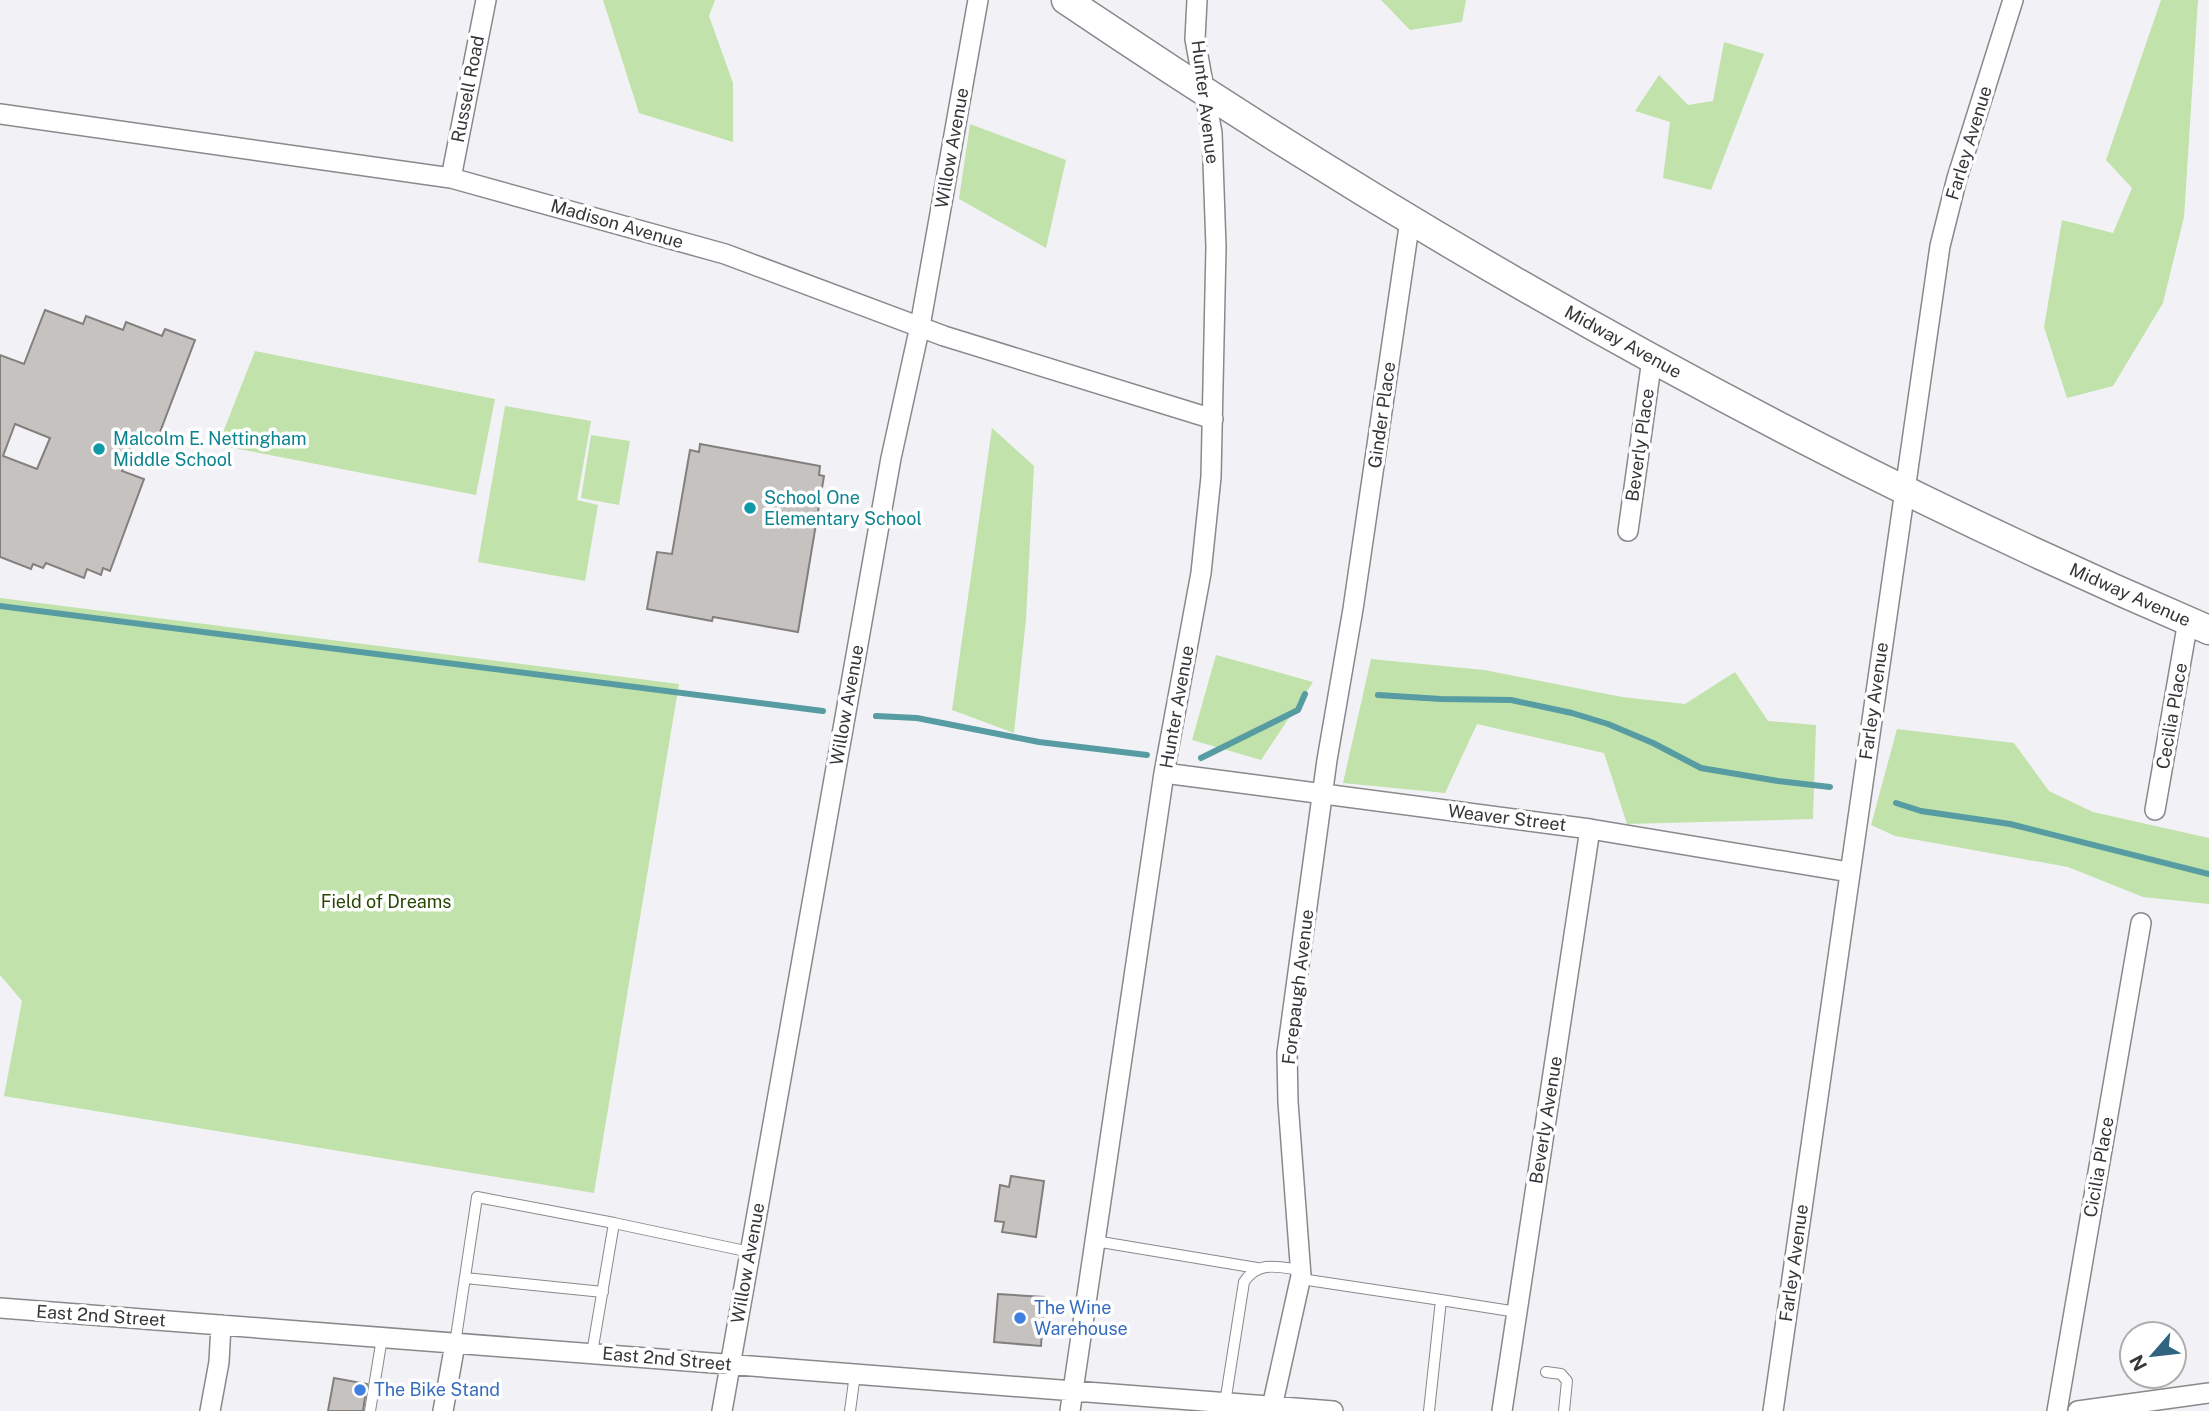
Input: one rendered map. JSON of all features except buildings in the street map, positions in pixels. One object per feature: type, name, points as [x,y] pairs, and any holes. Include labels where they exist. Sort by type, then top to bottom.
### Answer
[{"type":"street","name":"Russell Road","points":[[451,178],[486,0]]},
{"type":"street","name":"Willow Avenue","points":[[722,1411],[889,471],[920,326],[978,0]]},
{"type":"street","name":"Midway Avenue","points":[[1066,0],[1205,94],[1410,220],[1652,359],[1905,489],[2022,546],[2199,626]]},
{"type":"street","name":"Hunter Avenue","points":[[1071,1402],[1164,773],[1201,573],[1212,477],[1216,247],[1212,133],[1195,39],[1197,0]]},
{"type":"street","name":"Farley Avenue","points":[[1773,1411],[1941,246],[1957,178],[2013,0]]},
{"type":"street","name":"Madison Avenue","points":[[0,114],[451,178],[725,254],[957,340],[1213,419]]},
{"type":"street","name":"Ginder Place","points":[[1353,609],[1410,220]]},
{"type":"street","name":"Beverly Place","points":[[1628,531],[1652,359]]},
{"type":"street","name":"Forepaugh Avenue","points":[[1272,1407],[1301,1274],[1287,1053],[1322,794],[1353,609]]},
{"type":"street","name":"Cecilia Place","points":[[2155,810],[2199,626]]},
{"type":"street","name":"Weaver Street","points":[[1164,773],[1590,829],[1849,872]]},
{"type":"street","name":"Beverly Avenue","points":[[1502,1411],[1590,829]]},
{"type":"street","name":"Cicilia Place","points":[[2057,1411],[2141,923]]},
{"type":"street","name":"East 2nd Street","points":[[0,1308],[855,1374],[1071,1402],[1225,1404],[1333,1411]]},
{"type":"street","points":[[210,1411],[219,1363],[221,1325]]},
{"type":"street","points":[[443,1411],[455,1344]]},
{"type":"street","points":[[2078,1411],[2209,1393]]},
{"type":"lane","points":[[455,1344],[477,1197],[750,1252]]},
{"type":"lane","points":[[592,1353],[614,1223]]},
{"type":"lane","points":[[1095,1241],[1259,1268]]},
{"type":"lane","points":[[1225,1404],[1244,1282],[1251,1271],[1259,1268],[1273,1266],[1301,1274],[1517,1312]]},
{"type":"lane","points":[[465,1278],[603,1292]]},
{"type":"lane","points":[[1429,1411],[1441,1300]]},
{"type":"lane","points":[[370,1411],[382,1338]]},
{"type":"lane","points":[[1546,1372],[1561,1374],[1567,1381],[1564,1411]]},
{"type":"lane","points":[[850,1411],[855,1374]]},
{"type":"green space","points":[[603,0],[715,0],[709,16],[733,83],[733,142],[639,113]]},
{"type":"green space","points":[[1381,0],[1466,0],[1462,22],[1410,30]]},
{"type":"green space","points":[[2161,0],[2198,0],[2184,217],[2163,303],[2113,386],[2067,398],[2044,327],[2062,220],[2113,233],[2132,188],[2106,160]]},
{"type":"green space","points":[[1724,42],[1764,54],[1711,190],[1663,178],[1670,122],[1635,111],[1659,75],[1688,105],[1713,101]]},
{"type":"green space","points":[[970,124],[1066,160],[1046,248],[959,199]]},
{"type":"green space","points":[[255,351],[495,399],[476,495],[218,445]]},
{"type":"green space","points":[[505,406],[591,421],[577,500],[598,505],[585,581],[478,562]]},
{"type":"green space","points":[[992,428],[1034,466],[1026,619],[1014,733],[952,710]]},
{"type":"green space","points":[[591,435],[630,441],[619,505],[581,498]]},
{"type":"green space","name":"Field of Dreams","points":[[0,598],[679,684],[594,1193],[4,1096],[22,1001],[0,975]]},
{"type":"green space","points":[[1216,655],[1313,682],[1261,760],[1192,740]]},
{"type":"green space","points":[[1371,659],[1484,670],[1622,697],[1685,704],[1735,672],[1768,721],[1816,725],[1813,819],[1627,824],[1604,753],[1477,724],[1445,793],[1343,783]]},
{"type":"green space","points":[[1897,729],[2014,743],[2049,791],[2093,812],[2209,838],[2209,904],[2143,897],[2068,867],[1895,836],[1871,825]]},
{"type":"waterway","points":[[0,606],[823,711]]},
{"type":"waterway","points":[[1201,758],[1298,710],[1305,694]]},
{"type":"waterway","points":[[1378,695],[1511,700],[1608,724],[1701,768],[1830,787]]},
{"type":"waterway","points":[[876,716],[917,718],[1039,742],[1147,755]]},
{"type":"waterway","points":[[1896,803],[1921,811],[2010,824],[2209,874]]},
{"type":"place","name":"Malcolm E. Nettingham Middle School","points":[[99,449]]},
{"type":"place","name":"School One Elementary School","points":[[750,508]]},
{"type":"place","name":"The Wine Warehouse","points":[[1020,1318]]},
{"type":"place","name":"The Bike Stand","points":[[360,1390]]}]
